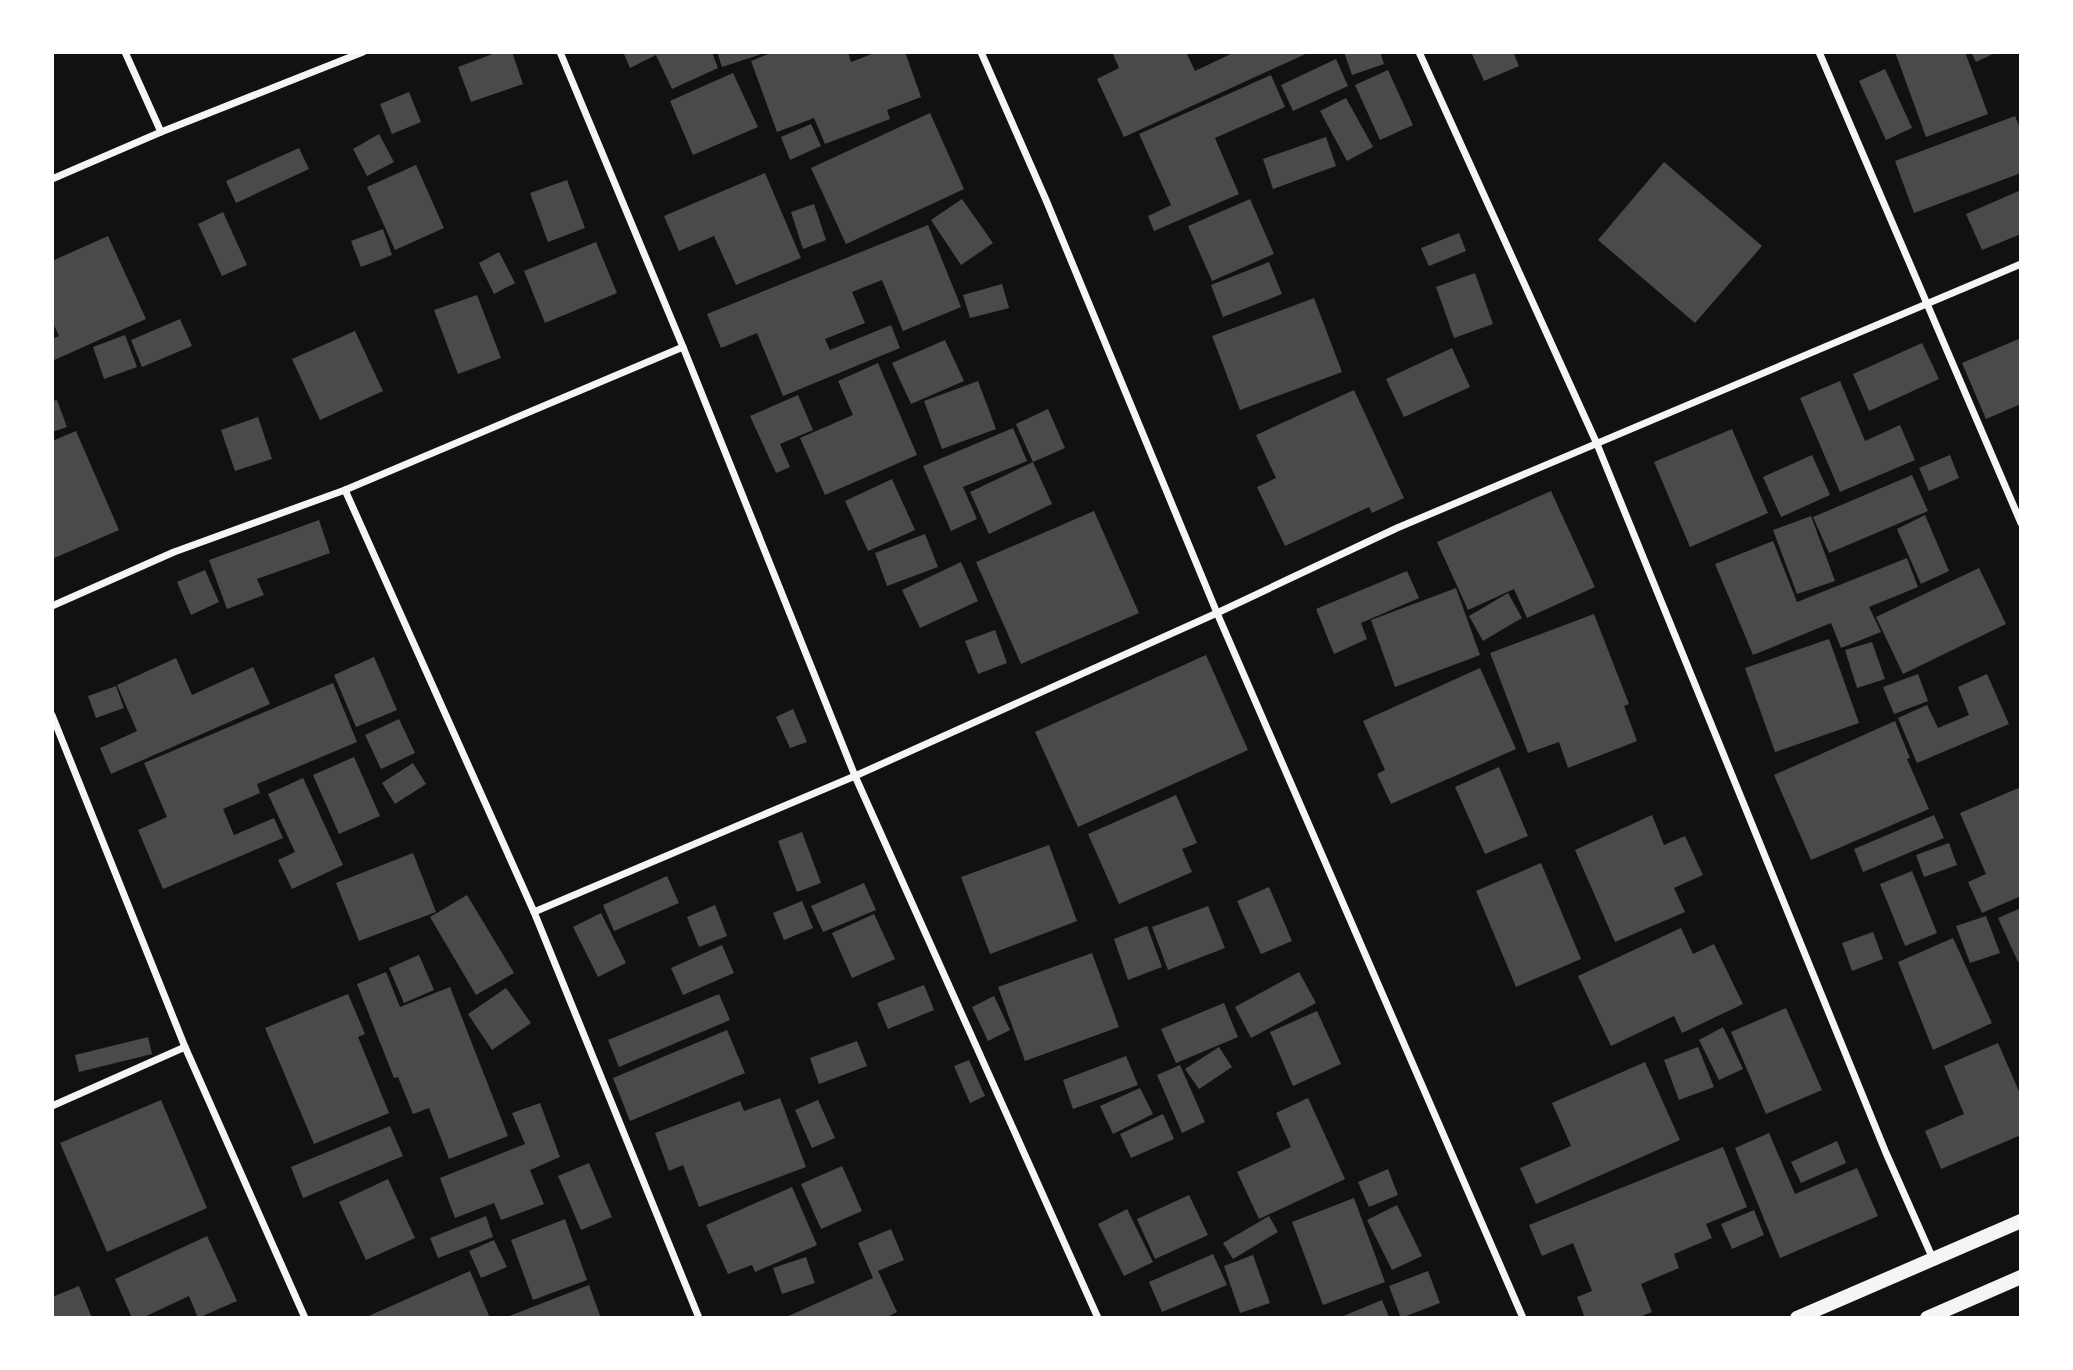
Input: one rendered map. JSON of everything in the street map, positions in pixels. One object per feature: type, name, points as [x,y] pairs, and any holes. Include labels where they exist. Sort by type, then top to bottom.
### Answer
[{"type":"main road","points":[[1797,1318],[2021,1221]]},
{"type":"main road","points":[[1927,1318],[1959,1311],[2021,1277]]},
{"type":"street","points":[[125,52],[161,132]]},
{"type":"street","points":[[52,179],[161,132],[362,52]]},
{"type":"street","points":[[560,52],[683,347],[855,776],[1098,1318]]},
{"type":"street","points":[[981,52],[1046,200],[1217,613],[1523,1318]]},
{"type":"street","points":[[1419,52],[1597,444],[1886,1153],[1933,1259]]},
{"type":"street","points":[[1819,52],[2021,523]]},
{"type":"street","points":[[534,912],[855,776],[1217,613],[1397,528],[2021,264]]},
{"type":"street","points":[[52,606],[174,552],[345,489],[683,347]]},
{"type":"street","points":[[345,489],[534,912],[699,1318]]},
{"type":"street","points":[[52,715],[185,1046],[305,1318]]},
{"type":"street","points":[[52,1106],[185,1046]]},
{"type":"building","points":[[498,52],[512,52],[523,84],[471,102],[458,67]]},
{"type":"building","points":[[623,52],[712,52],[718,68],[672,89],[656,55],[630,68]]},
{"type":"building","points":[[717,52],[765,52],[765,53],[722,67]]},
{"type":"building","points":[[773,52],[848,52],[851,62],[877,52],[905,52],[921,97],[887,110],[890,119],[825,144],[814,118],[777,132],[751,61]]},
{"type":"building","points":[[1112,52],[1186,52],[1195,71],[1235,52],[1310,52],[1124,137],[1097,79],[1119,68]]},
{"type":"building","points":[[1344,52],[1380,52],[1384,64],[1352,75]]},
{"type":"building","points":[[1471,52],[1513,52],[1519,66],[1484,81]]},
{"type":"building","points":[[1895,52],[1965,52],[1988,114],[1926,137]]},
{"type":"building","points":[[1971,52],[1997,52],[1976,62]]},
{"type":"building","points":[[1336,59],[1348,86],[1293,111],[1281,85]]},
{"type":"building","points":[[1885,69],[1912,128],[1886,140],[1859,81]]},
{"type":"building","points":[[1388,70],[1413,125],[1380,140],[1355,85]]},
{"type":"building","points":[[733,73],[758,127],[693,155],[670,101]]},
{"type":"building","points":[[1271,75],[1285,107],[1215,138],[1239,194],[1154,231],[1148,216],[1171,205],[1139,134]]},
{"type":"building","points":[[409,92],[421,122],[392,134],[380,104]]},
{"type":"building","points":[[1346,98],[1373,147],[1347,161],[1320,111]]},
{"type":"building","points":[[930,113],[964,189],[846,244],[811,168]]},
{"type":"building","points":[[2015,116],[2021,131],[2021,173],[1914,213],[1895,161]]},
{"type":"building","points":[[811,124],[821,146],[790,160],[781,137]]},
{"type":"building","points":[[379,134],[394,162],[367,176],[353,149]]},
{"type":"building","points":[[1326,137],[1336,166],[1273,189],[1263,159]]},
{"type":"building","points":[[299,148],[309,169],[236,203],[226,181]]},
{"type":"building","points":[[1664,162],[1762,246],[1695,323],[1598,240]]},
{"type":"building","points":[[416,165],[444,228],[395,250],[367,187]]},
{"type":"building","points":[[765,173],[801,258],[736,285],[714,236],[679,251],[664,216]]},
{"type":"building","points":[[567,180],[585,228],[548,242],[530,193]]},
{"type":"building","points":[[2021,190],[2021,234],[1982,250],[1966,214]]},
{"type":"building","points":[[962,199],[993,243],[961,265],[931,220]]},
{"type":"building","points":[[1250,199],[1274,254],[1212,281],[1188,226]]},
{"type":"building","points":[[814,204],[826,240],[803,249],[791,212]]},
{"type":"building","points":[[223,212],[247,265],[222,276],[198,224]]},
{"type":"building","points":[[928,225],[961,307],[903,331],[882,280],[852,292],[865,323],[825,339],[830,350],[891,325],[900,348],[783,396],[757,333],[721,348],[707,314]]},
{"type":"building","points":[[383,229],[392,255],[361,267],[351,241]]},
{"type":"building","points":[[1459,233],[1466,251],[1429,266],[1421,248]]},
{"type":"building","points":[[108,236],[146,319],[52,361],[52,339],[59,336],[52,321],[52,261]]},
{"type":"building","points":[[596,242],[617,293],[545,323],[524,271]]},
{"type":"building","points":[[499,252],[515,283],[494,294],[479,263]]},
{"type":"building","points":[[1269,262],[1282,294],[1223,317],[1211,285]]},
{"type":"building","points":[[1475,273],[1493,324],[1454,338],[1436,287]]},
{"type":"building","points":[[1002,284],[1009,308],[970,318],[963,295]]},
{"type":"building","points":[[477,295],[501,358],[458,374],[434,310]]},
{"type":"building","points":[[1314,298],[1342,372],[1240,410],[1212,336]]},
{"type":"building","points":[[180,319],[192,346],[142,367],[131,340]]},
{"type":"building","points":[[355,331],[383,391],[320,420],[292,359]]},
{"type":"building","points":[[125,335],[137,367],[104,379],[93,347]]},
{"type":"building","points":[[2021,338],[2021,404],[1986,419],[1962,363]]},
{"type":"building","points":[[945,340],[964,381],[911,404],[892,363]]},
{"type":"building","points":[[1922,343],[1939,379],[1869,411],[1853,374]]},
{"type":"building","points":[[1452,348],[1470,387],[1404,417],[1386,379]]},
{"type":"building","points":[[878,363],[917,455],[825,495],[800,438],[853,415],[838,381]]},
{"type":"building","points":[[978,381],[996,429],[942,449],[924,401]]},
{"type":"building","points":[[1840,381],[1865,441],[1900,425],[1915,460],[1840,492],[1800,398]]},
{"type":"building","points":[[1354,390],[1404,498],[1372,513],[1369,507],[1285,546],[1257,487],[1276,478],[1256,435]]},
{"type":"building","points":[[798,395],[813,430],[780,444],[790,467],[776,473],[750,416]]},
{"type":"building","points":[[57,400],[67,427],[52,432],[52,401]]},
{"type":"building","points":[[1048,409],[1065,448],[1033,462],[1016,424]]},
{"type":"building","points":[[258,417],[272,459],[235,471],[221,430]]},
{"type":"building","points":[[1013,428],[1027,461],[963,487],[977,519],[951,531],[923,466]]},
{"type":"building","points":[[1732,429],[1768,513],[1690,547],[1654,462]]},
{"type":"building","points":[[76,431],[119,530],[52,559],[52,441]]},
{"type":"building","points":[[1812,455],[1830,495],[1781,517],[1763,477]]},
{"type":"building","points":[[1950,455],[1959,478],[1929,491],[1919,468]]},
{"type":"building","points":[[1033,462],[1052,504],[989,534],[970,492]]},
{"type":"building","points":[[1912,475],[1928,511],[1829,553],[1813,517]]},
{"type":"building","points":[[892,479],[915,530],[868,551],[845,501]]},
{"type":"building","points":[[1551,491],[1595,587],[1527,618],[1514,589],[1468,610],[1437,542]]},
{"type":"building","points":[[1094,511],[1139,613],[1021,664],[976,562]]},
{"type":"building","points":[[1925,515],[1949,571],[1921,584],[1897,529]]},
{"type":"building","points":[[1811,516],[1835,581],[1797,594],[1773,530]]},
{"type":"building","points":[[319,520],[330,553],[257,579],[264,595],[227,609],[209,560]]},
{"type":"building","points":[[925,534],[938,567],[887,586],[875,553]]},
{"type":"building","points":[[1773,541],[1797,602],[1907,558],[1918,587],[1869,607],[1881,632],[1841,648],[1831,623],[1753,655],[1715,564]]},
{"type":"building","points":[[961,562],[978,601],[920,628],[902,590]]},
{"type":"building","points":[[1979,568],[2006,624],[1903,674],[1876,617]]},
{"type":"building","points":[[205,570],[219,602],[191,615],[177,582]]},
{"type":"building","points":[[1407,571],[1419,598],[1361,623],[1367,639],[1334,654],[1316,609]]},
{"type":"building","points":[[1456,588],[1480,655],[1395,687],[1371,620]]},
{"type":"building","points":[[1508,593],[1522,618],[1483,641],[1469,616]]},
{"type":"building","points":[[1594,614],[1629,704],[1624,706],[1637,741],[1568,768],[1559,742],[1528,753],[1490,653]]},
{"type":"building","points":[[995,630],[1007,663],[978,674],[965,641]]},
{"type":"building","points":[[1829,639],[1859,723],[1775,752],[1745,668]]},
{"type":"building","points":[[1872,642],[1885,679],[1857,688],[1845,650]]},
{"type":"building","points":[[1206,655],[1248,750],[1078,827],[1035,732]]},
{"type":"building","points":[[374,657],[397,710],[356,727],[334,675]]},
{"type":"building","points":[[176,658],[192,695],[253,667],[270,704],[111,774],[100,748],[137,731],[117,685]]},
{"type":"building","points":[[1480,668],[1516,749],[1391,804],[1377,774],[1385,770],[1363,721]]},
{"type":"building","points":[[1918,674],[1928,701],[1894,714],[1883,687]]},
{"type":"building","points":[[1987,674],[2009,724],[1917,763],[1898,718],[1927,705],[1938,728],[1969,715],[1958,687]]},
{"type":"building","points":[[333,683],[357,742],[257,784],[260,793],[223,809],[234,835],[274,818],[283,838],[163,889],[138,830],[167,817],[144,763]]},
{"type":"building","points":[[116,686],[124,708],[96,718],[88,696]]},
{"type":"building","points":[[793,709],[807,742],[790,748],[776,717]]},
{"type":"building","points":[[399,719],[415,753],[381,769],[365,735]]},
{"type":"building","points":[[1895,721],[1910,758],[1907,759],[1929,809],[1811,860],[1774,775]]},
{"type":"building","points":[[354,757],[380,816],[339,834],[313,775]]},
{"type":"building","points":[[413,763],[426,784],[395,804],[382,783]]},
{"type":"building","points":[[1499,767],[1528,836],[1485,854],[1455,787]]},
{"type":"building","points":[[303,778],[343,865],[292,889],[278,860],[295,852],[268,794]]},
{"type":"building","points":[[2021,787],[2021,896],[1982,913],[1968,882],[1986,874],[1960,813]]},
{"type":"building","points":[[1176,795],[1197,843],[1182,849],[1192,872],[1119,904],[1088,834]]},
{"type":"building","points":[[1652,815],[1664,845],[1685,836],[1703,875],[1674,888],[1685,912],[1615,942],[1575,850]]},
{"type":"building","points":[[1934,815],[1944,838],[1863,872],[1854,849]]},
{"type":"building","points":[[802,832],[821,883],[797,892],[778,841]]},
{"type":"building","points":[[1949,843],[1957,865],[1924,877],[1916,855]]},
{"type":"building","points":[[1049,845],[1077,921],[990,954],[961,877]]},
{"type":"building","points":[[413,853],[436,912],[359,941],[336,883]]},
{"type":"building","points":[[1541,863],[1581,959],[1516,987],[1476,891]]},
{"type":"building","points":[[1912,871],[1937,933],[1905,946],[1880,884]]},
{"type":"building","points":[[667,876],[679,903],[614,931],[603,905]]},
{"type":"building","points":[[864,883],[876,910],[823,932],[811,906]]},
{"type":"building","points":[[1269,887],[1292,941],[1261,954],[1237,901]]},
{"type":"building","points":[[467,895],[514,973],[476,995],[430,917]]},
{"type":"building","points":[[802,901],[813,928],[784,940],[773,913]]},
{"type":"building","points":[[715,905],[727,936],[699,947],[687,917]]},
{"type":"building","points":[[1208,906],[1225,948],[1168,970],[1152,927]]},
{"type":"building","points":[[2021,908],[2021,962],[2018,962],[1998,918]]},
{"type":"building","points":[[601,913],[626,963],[598,977],[573,927]]},
{"type":"building","points":[[874,914],[895,959],[852,978],[832,933]]},
{"type":"building","points":[[1986,916],[2000,953],[1970,963],[1956,926]]},
{"type":"building","points":[[1147,926],[1162,967],[1128,980],[1114,939]]},
{"type":"building","points":[[1681,928],[1693,954],[1714,944],[1743,1004],[1682,1033],[1674,1016],[1611,1046],[1578,976]]},
{"type":"building","points":[[1873,932],[1883,959],[1852,971],[1842,943]]},
{"type":"building","points":[[1953,938],[1992,1023],[1933,1050],[1898,962]]},
{"type":"building","points":[[722,945],[734,973],[683,995],[671,968]]},
{"type":"building","points":[[1092,953],[1119,1027],[1025,1061],[998,987]]},
{"type":"building","points":[[419,955],[434,990],[404,1003],[389,968]]},
{"type":"building","points":[[386,972],[400,1007],[450,987],[508,1136],[449,1159],[429,1108],[413,1114],[398,1077],[394,1078],[357,984]]},
{"type":"building","points":[[1299,972],[1316,1003],[1251,1038],[1235,1007]]},
{"type":"building","points":[[924,985],[934,1010],[888,1029],[877,1003]]},
{"type":"building","points":[[506,988],[531,1023],[492,1050],[468,1014]]},
{"type":"building","points":[[348,994],[365,1034],[358,1037],[389,1113],[314,1144],[265,1028]]},
{"type":"building","points":[[719,994],[730,1020],[619,1067],[608,1040]]},
{"type":"building","points":[[994,996],[1010,1030],[988,1041],[972,1007]]},
{"type":"building","points":[[1224,1003],[1238,1037],[1176,1063],[1161,1029]]},
{"type":"building","points":[[1786,1008],[1822,1090],[1766,1114],[1731,1032]]},
{"type":"building","points":[[1317,1011],[1341,1064],[1293,1086],[1270,1032]]},
{"type":"building","points":[[1723,1027],[1743,1069],[1719,1080],[1699,1040]]},
{"type":"building","points":[[727,1030],[745,1073],[630,1121],[613,1078]]},
{"type":"building","points":[[148,1037],[152,1054],[79,1072],[75,1055]]},
{"type":"building","points":[[857,1041],[867,1066],[819,1084],[810,1058]]},
{"type":"building","points":[[1998,1043],[2021,1096],[2021,1135],[1941,1169],[1925,1131],[1964,1114],[1944,1066]]},
{"type":"building","points":[[1219,1047],[1232,1067],[1199,1089],[1185,1069]]},
{"type":"building","points":[[1698,1047],[1714,1087],[1679,1100],[1664,1060]]},
{"type":"building","points":[[1126,1056],[1138,1085],[1073,1109],[1063,1080]]},
{"type":"building","points":[[969,1060],[985,1096],[970,1103],[954,1066]]},
{"type":"building","points":[[1645,1062],[1680,1140],[1536,1204],[1520,1168],[1571,1146],[1552,1103]]},
{"type":"building","points":[[1180,1065],[1205,1122],[1182,1133],[1157,1075]]},
{"type":"building","points":[[1140,1088],[1153,1114],[1113,1134],[1100,1106]]},
{"type":"building","points":[[780,1098],[806,1167],[699,1207],[683,1165],[669,1171],[655,1133],[740,1101],[744,1111]]},
{"type":"building","points":[[1308,1098],[1345,1179],[1259,1219],[1237,1172],[1291,1147],[1276,1113]]},
{"type":"building","points":[[161,1100],[207,1208],[107,1252],[60,1143]]},
{"type":"building","points":[[818,1100],[835,1138],[812,1148],[795,1110]]},
{"type":"building","points":[[540,1103],[560,1157],[530,1170],[544,1204],[501,1220],[494,1203],[455,1218],[440,1178],[525,1144],[512,1113]]},
{"type":"building","points":[[1163,1114],[1174,1139],[1131,1158],[1120,1134]]},
{"type":"building","points":[[390,1126],[403,1156],[303,1198],[291,1167]]},
{"type":"building","points":[[1769,1133],[1795,1194],[1857,1168],[1878,1216],[1780,1258],[1735,1148]]},
{"type":"building","points":[[1837,1141],[1846,1163],[1801,1183],[1791,1162]]},
{"type":"building","points":[[1723,1147],[1747,1207],[1706,1224],[1712,1238],[1674,1254],[1679,1268],[1641,1284],[1652,1312],[1637,1318],[1585,1318],[1577,1297],[1592,1291],[1573,1243],[1542,1256],[1529,1225]]},
{"type":"building","points":[[589,1163],[612,1217],[581,1230],[558,1176]]},
{"type":"building","points":[[842,1166],[862,1211],[821,1229],[801,1184]]},
{"type":"building","points":[[1388,1169],[1398,1195],[1369,1207],[1358,1182]]},
{"type":"building","points":[[388,1179],[415,1238],[366,1260],[339,1202]]},
{"type":"building","points":[[792,1187],[817,1245],[755,1272],[752,1265],[728,1274],[706,1225]]},
{"type":"building","points":[[1189,1195],[1208,1235],[1155,1259],[1137,1219]]},
{"type":"building","points":[[1354,1198],[1385,1282],[1323,1305],[1292,1222]]},
{"type":"building","points":[[1397,1205],[1422,1256],[1392,1270],[1367,1220]]},
{"type":"building","points":[[1127,1209],[1153,1262],[1124,1276],[1098,1224]]},
{"type":"building","points":[[1754,1210],[1764,1235],[1732,1249],[1721,1224]]},
{"type":"building","points":[[486,1216],[493,1237],[438,1258],[430,1238]]},
{"type":"building","points":[[1269,1216],[1278,1232],[1233,1259],[1223,1243]]},
{"type":"building","points":[[565,1219],[587,1280],[533,1300],[511,1240]]},
{"type":"building","points":[[891,1229],[904,1260],[878,1271],[897,1312],[885,1318],[784,1318],[873,1278],[858,1243]]},
{"type":"building","points":[[207,1236],[237,1301],[198,1318],[189,1296],[142,1318],[132,1318],[115,1279]]},
{"type":"building","points":[[494,1240],[507,1267],[481,1278],[469,1251]]},
{"type":"building","points":[[1213,1254],[1227,1285],[1162,1312],[1149,1282]]},
{"type":"building","points":[[1253,1255],[1270,1303],[1240,1313],[1224,1266]]},
{"type":"building","points":[[806,1257],[815,1283],[782,1294],[773,1268]]},
{"type":"building","points":[[470,1271],[490,1318],[364,1318]]},
{"type":"building","points":[[1428,1271],[1440,1303],[1401,1318],[1389,1286]]},
{"type":"building","points":[[589,1285],[601,1318],[507,1318],[507,1317]]},
{"type":"building","points":[[79,1286],[92,1318],[52,1318],[52,1297]]},
{"type":"building","points":[[1382,1300],[1389,1317],[1341,1317]]}]
